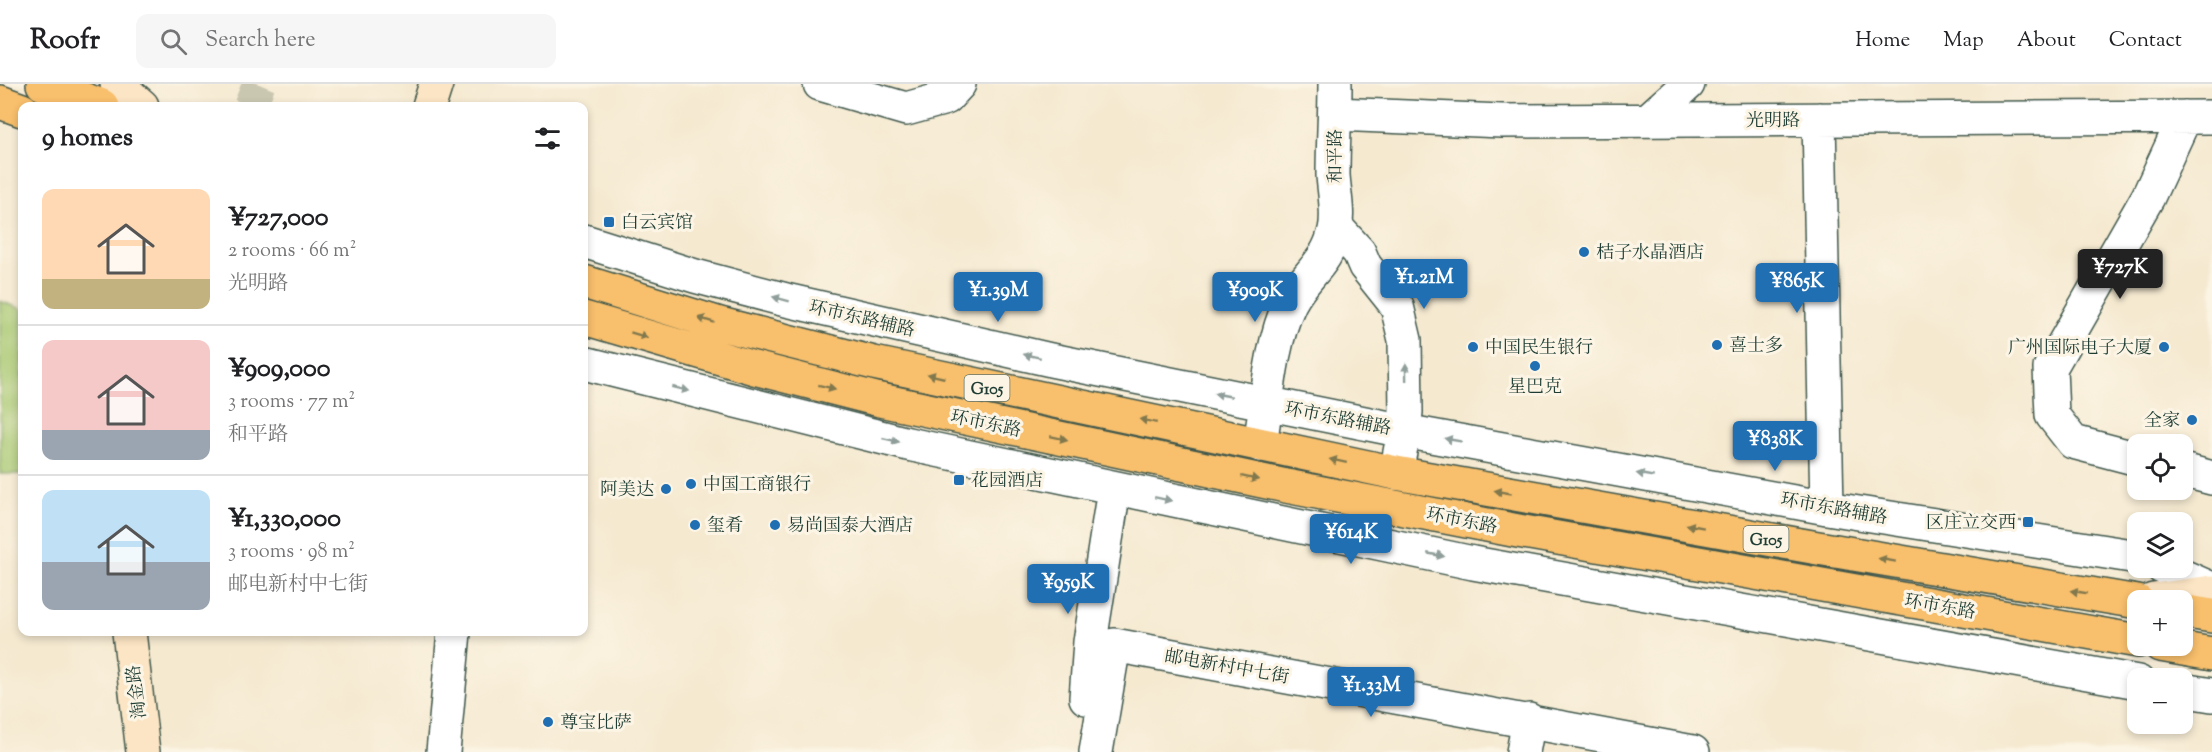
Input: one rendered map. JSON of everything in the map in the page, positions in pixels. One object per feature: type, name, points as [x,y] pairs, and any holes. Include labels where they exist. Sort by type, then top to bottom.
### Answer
[{"type":"highway","points":[[43,84],[91,102]]},
{"type":"highway","points":[[0,102],[18,109]]},
{"type":"highway","name":"环市东路","points":[[588,283],[720,324],[807,347],[969,384],[1260,445],[1396,473],[2127,600]]},
{"type":"highway","name":"环市东路","points":[[588,319],[712,357],[880,400],[1286,486],[1518,531],[2127,639]]},
{"type":"highway","points":[[2193,613],[2212,616]]},
{"type":"highway","points":[[2193,651],[2212,654]]},
{"type":"street","points":[[84,84],[117,102]]},
{"type":"street","points":[[117,84],[137,102]]},
{"type":"street","points":[[430,102],[436,84]]},
{"type":"street","points":[[820,84],[906,110],[946,99],[959,84]]},
{"type":"street","points":[[1648,120],[1688,84]]},
{"type":"street","name":"光明路","points":[[1335,99],[1502,122],[2199,117]]},
{"type":"street","name":"和平路","points":[[1260,445],[1281,323],[1292,300],[1321,264],[1336,227],[1335,99]]},
{"type":"street","points":[[0,117],[18,118]]},
{"type":"street","points":[[2127,456],[2073,442],[2052,415],[2050,368],[2148,197],[2199,117]]},
{"type":"street","points":[[1819,119],[1827,508]]},
{"type":"street","points":[[1336,227],[1359,252],[1365,266],[1397,306],[1405,340],[1407,374],[1404,431],[1396,473]]},
{"type":"street","name":"环市东路辅路","points":[[588,243],[695,276],[866,320],[1063,363],[1404,431],[1827,508],[2127,555]]},
{"type":"street","points":[[588,364],[810,421],[1113,489],[1473,563],[2127,680]]},
{"type":"street","points":[[2193,473],[2212,478]]},
{"type":"street","points":[[1081,752],[1090,642],[1113,489]]},
{"type":"street","points":[[2193,564],[2212,567]]},
{"type":"street","points":[[2185,578],[2212,591]]},
{"type":"street","points":[[2193,594],[2212,591]]},
{"type":"street","name":"淘金路","points":[[129,636],[143,752]]},
{"type":"street","points":[[443,752],[454,636]]},
{"type":"street","name":"邮电新村中七街","points":[[1096,752],[1114,645],[1693,752]]},
{"type":"street","points":[[2193,692],[2212,695]]},
{"type":"street","points":[[1523,752],[1529,720]]},
{"type":"green space","points":[[0,301],[18,308],[18,474],[0,474]]},
{"type":"tunnel","points":[[252,102],[259,84]]},
{"type":"place","name":"白云宾馆","points":[[609,222]]},
{"type":"place","name":"桔子水晶酒店","points":[[1584,252]]},
{"type":"place","name":"喜士多","points":[[1717,345]]},
{"type":"place","name":"中国民生银行","points":[[1473,347]]},
{"type":"place","name":"广州国际电子大厦","points":[[2164,347]]},
{"type":"place","name":"星巴克","points":[[1535,366]]},
{"type":"place","name":"全家","points":[[2192,420]]},
{"type":"place","name":"花园酒店","points":[[959,480]]},
{"type":"place","name":"中国工商银行","points":[[691,484]]},
{"type":"place","name":"阿美达","points":[[666,489]]},
{"type":"place","name":"区庄立交西","points":[[2028,522]]},
{"type":"place","name":"玺肴","points":[[695,525]]},
{"type":"place","name":"易尚国泰大酒店","points":[[775,525]]},
{"type":"place","name":"尊宝比萨","points":[[548,722]]}]
